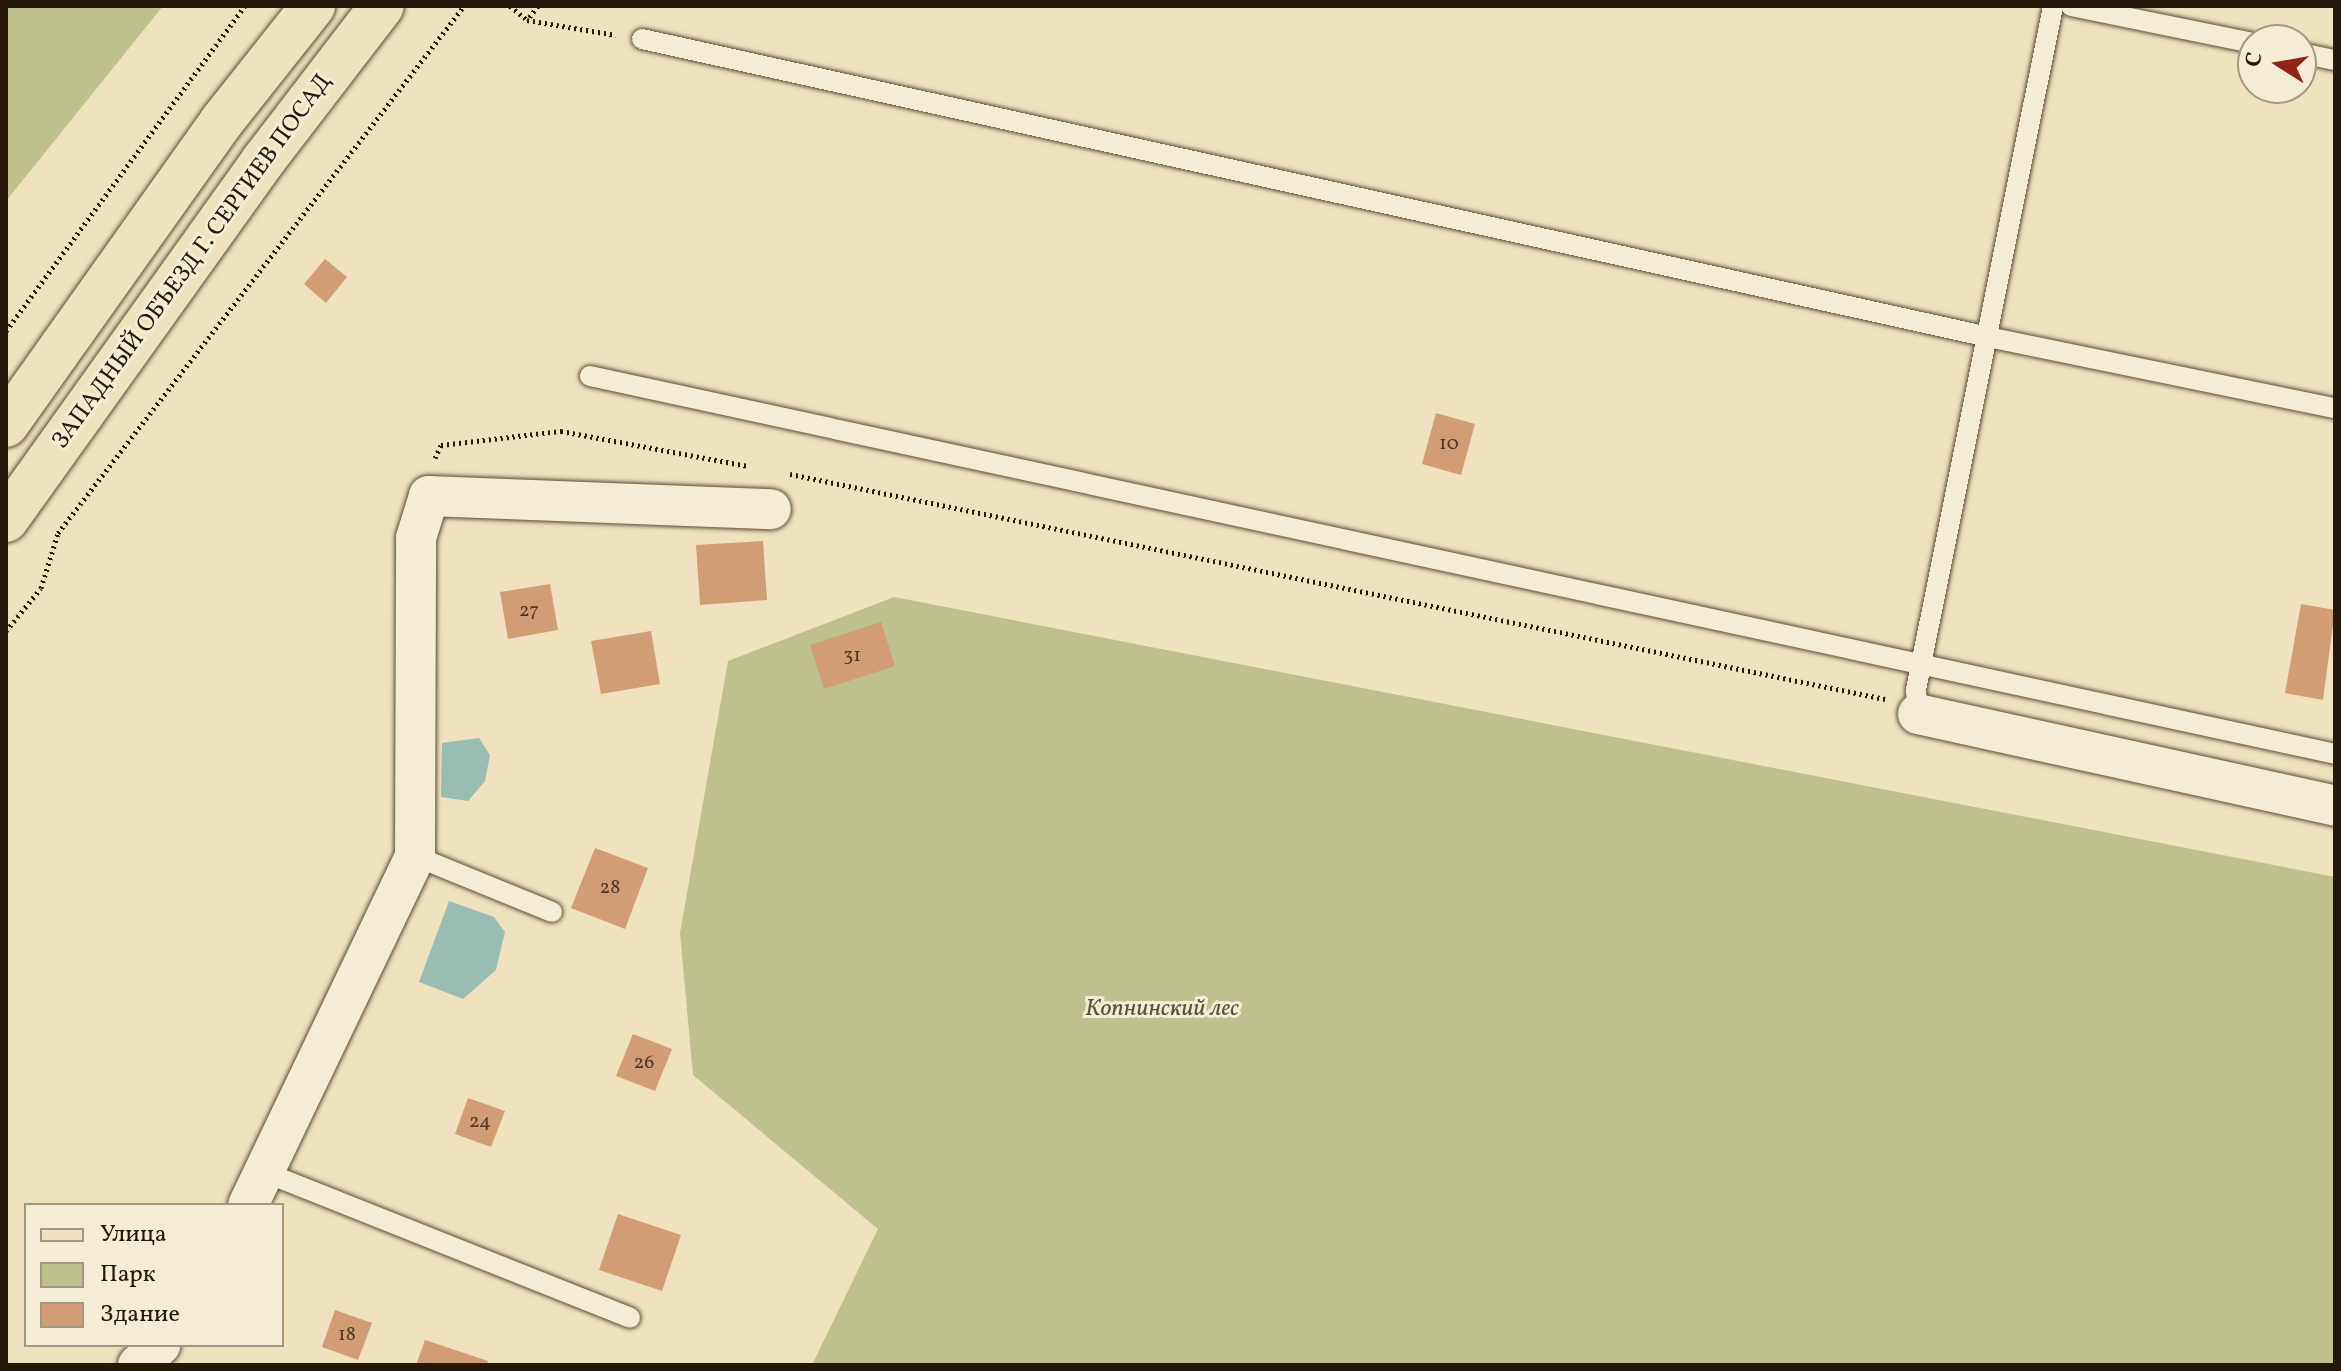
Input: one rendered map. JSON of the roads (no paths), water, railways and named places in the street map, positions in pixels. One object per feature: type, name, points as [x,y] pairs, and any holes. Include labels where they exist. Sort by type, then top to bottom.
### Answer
[{"type":"main road","points":[[6,425],[222,121],[313,6]]},
{"type":"main road","name":"ЗАПАДНЫЙ ОБЪЕЗД Г. СЕРГИЕВ ПОСАД","points":[[6,520],[263,161],[382,6]]},
{"type":"street","points":[[256,1188],[415,856],[416,538],[429,496],[775,491]]},
{"type":"street","points":[[1918,714],[2335,806]]},
{"type":"street","points":[[138,1365],[158,1347]]},
{"type":"lane","points":[[1918,714],[1922,666],[2053,6]]},
{"type":"lane","points":[[2071,6],[2237,40]]},
{"type":"lane","points":[[642,39],[1988,337],[2335,408]]},
{"type":"lane","points":[[590,376],[2335,754]]},
{"type":"lane","points":[[415,856],[552,912]]},
{"type":"lane","points":[[256,1188],[630,1318]]},
{"type":"water","points":[[479,738],[490,755],[485,781],[468,801],[441,797],[442,743]]},
{"type":"water","points":[[449,901],[494,917],[505,932],[496,970],[463,999],[419,982]]},
{"type":"park label","name":"Копнинский лес","points":[[1162,1010]]}]
